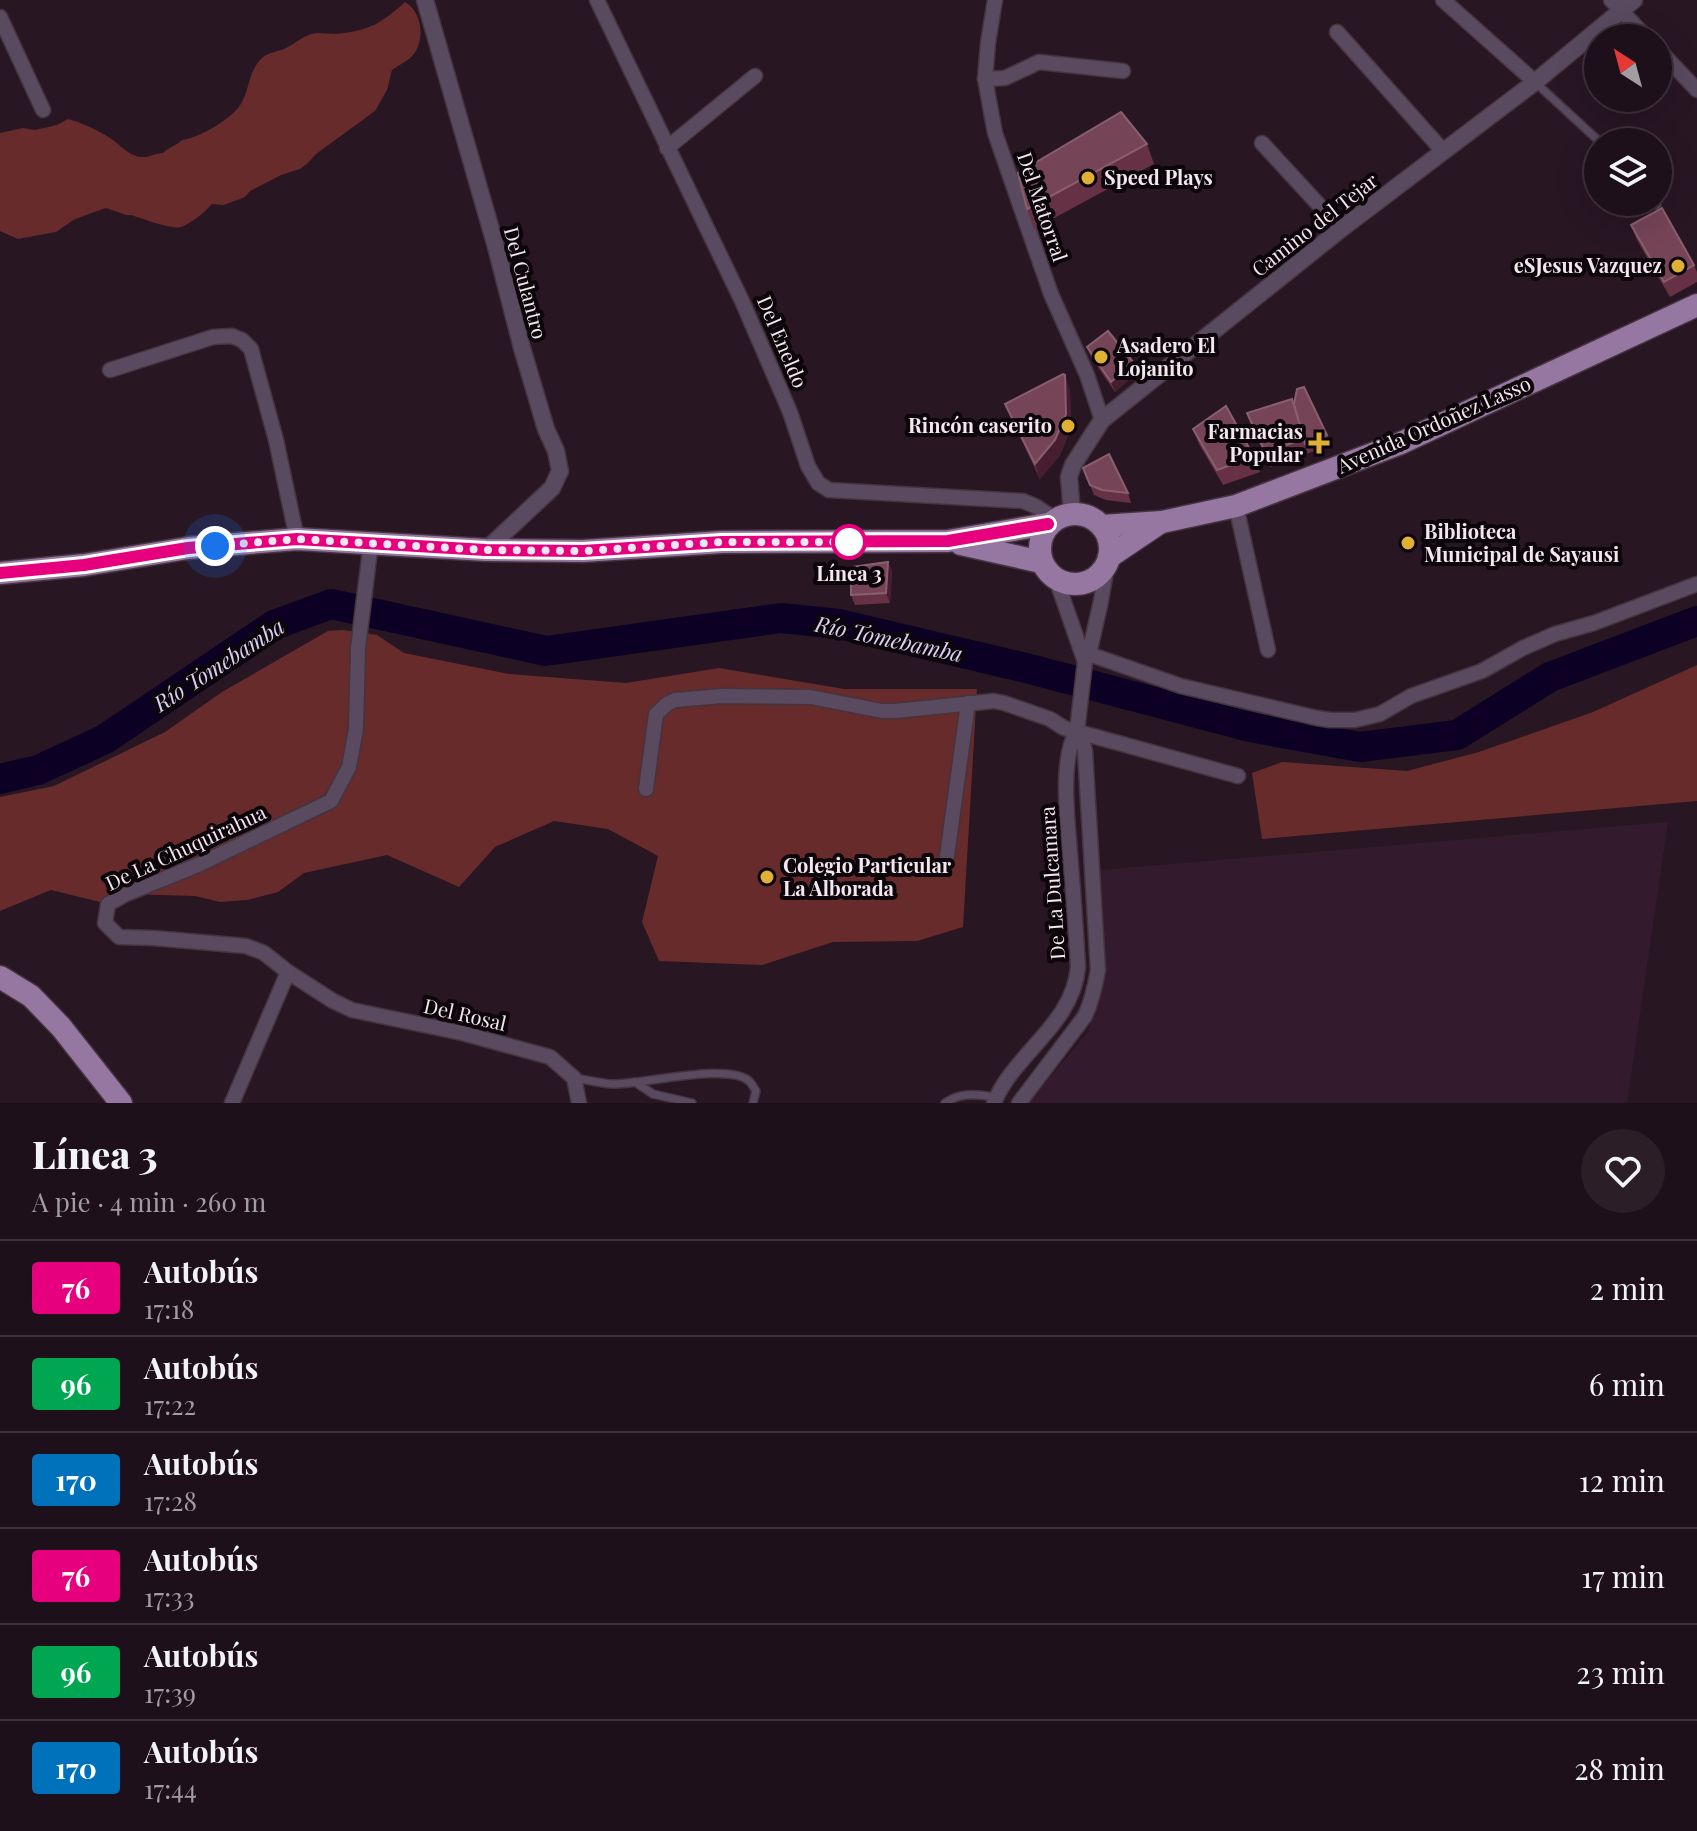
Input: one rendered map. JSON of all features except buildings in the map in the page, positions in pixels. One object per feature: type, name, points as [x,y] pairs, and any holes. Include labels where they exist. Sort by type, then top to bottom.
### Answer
[{"type":"main road","name":"Avenida Ordoñez Lasso","points":[[1102,526],[1162,522],[1236,506],[1401,443],[1697,305]]},
{"type":"main road","points":[[0,573],[84,565],[188,548],[297,539],[486,550],[583,551],[722,542],[948,541],[1083,514],[1094,518],[1102,526],[1110,546],[1108,561],[1099,575],[1084,583],[1065,583],[1048,570],[948,541]]},
{"type":"main road","points":[[1048,570],[1039,542],[1059,519]]},
{"type":"main road","name":"Avenida Ordoñez Lasso","points":[[1108,561],[1162,522]]},
{"type":"main road","points":[[0,977],[31,996],[61,1027],[121,1103]]},
{"type":"street","name":"Del Culantro","points":[[425,0],[522,348],[560,471],[552,488],[486,550]]},
{"type":"street","name":"Del Matorral","points":[[995,0],[985,79],[995,133],[1051,294],[1087,375],[1102,420]]},
{"type":"street","points":[[1443,0],[1535,82]]},
{"type":"street","name":"Del Eneldo","points":[[601,2],[667,148],[742,301],[790,412],[808,466],[818,483],[829,490],[1023,501],[1059,519]]},
{"type":"street","points":[[1622,4],[1637,24]]},
{"type":"street","name":"Camino del Tejar","points":[[1059,519],[1073,465],[1102,420],[1341,229],[1535,82],[1622,4]]},
{"type":"street","points":[[0,17],[43,110]]},
{"type":"street","points":[[1337,32],[1443,151]]},
{"type":"street","points":[[985,79],[1005,78],[1039,62],[1123,71]]},
{"type":"street","points":[[1672,64],[1697,90]]},
{"type":"street","points":[[667,148],[755,76]]},
{"type":"street","points":[[1262,143],[1341,229]]},
{"type":"street","points":[[110,370],[213,337],[232,336],[242,340],[251,349],[268,410],[297,539]]},
{"type":"street","points":[[1236,506],[1268,650]]},
{"type":"street","name":"De La Chuquirahua","points":[[288,972],[264,953],[246,946],[119,937],[105,923],[108,904],[331,801],[349,767],[356,729],[358,648],[371,542]]},
{"type":"street","name":"De La Dulcamara","points":[[995,1100],[1021,1062],[1059,1017],[1077,982],[1066,769],[1068,751],[1077,727],[1086,661],[1108,561]]},
{"type":"street","name":"De La Dulcamara","points":[[1048,570],[1086,661]]},
{"type":"street","points":[[1086,661],[1317,718],[1355,720],[1380,714],[1424,691],[1482,671],[1555,634],[1594,623],[1697,584]]},
{"type":"street","points":[[646,789],[656,714],[675,700],[722,696],[811,697],[882,711],[994,701],[1238,776]]},
{"type":"street","points":[[947,856],[968,703]]},
{"type":"street","name":"De La Dulcamara","points":[[1019,1103],[1085,1016],[1098,970],[1085,751],[1077,727]]},
{"type":"street","points":[[232,1103],[288,972]]},
{"type":"street","name":"Del Rosal","points":[[288,972],[352,1010],[462,1033],[550,1057],[574,1078]]},
{"type":"street","points":[[574,1078],[579,1103]]},
{"type":"lane","points":[[1535,82],[1585,128]]},
{"type":"lane","name":"Del Rosal","points":[[574,1078],[613,1084],[723,1073],[750,1081],[756,1091],[753,1103]]},
{"type":"lane","name":"Del Rosal","points":[[635,1082],[653,1094],[692,1103]]},
{"type":"lane","points":[[945,1103],[965,1094],[995,1100]]},
{"type":"shaded area","points":[[405,2],[419,21],[420,38],[414,53],[392,70],[387,90],[375,111],[300,169],[281,175],[250,191],[245,197],[224,205],[212,204],[181,227],[106,208],[75,219],[56,232],[18,239],[0,231],[0,133],[23,128],[35,130],[68,119],[101,132],[139,157],[163,153],[232,114],[242,102],[255,68],[265,56],[311,34],[335,34],[365,28],[389,16]]},
{"type":"shaded area","points":[[328,631],[377,635],[404,653],[509,674],[626,683],[719,668],[844,689],[977,689],[963,927],[917,941],[833,942],[762,965],[659,961],[642,922],[658,856],[608,829],[554,821],[495,847],[459,887],[387,855],[304,873],[278,892],[247,900],[220,902],[195,896],[126,894],[108,904],[51,890],[0,911],[0,797],[54,786],[165,732],[222,692]]},
{"type":"shaded area","points":[[1697,665],[1697,801],[1262,839],[1252,773],[1282,762],[1407,771],[1479,752],[1593,712]]},
{"type":"shaded area","points":[[1668,822],[1627,1103],[1028,1103],[1089,1031],[1105,963],[1101,870]]},
{"type":"waterway","name":"Río Tomebamba","points":[[0,779],[38,770],[105,739],[274,625],[331,604],[546,651],[781,618],[839,624],[1030,669],[1250,727],[1360,747],[1457,735],[1550,677],[1697,621]]},
{"type":"bus line","name":"76","points":[[0,573],[84,565],[188,548],[297,539],[486,550],[583,551],[722,542],[948,541],[1048,524]]},
{"type":"place","name":"Speed Plays","points":[[1088,178]]},
{"type":"place","name":"eSJesus Vazquez","points":[[1678,266]]},
{"type":"place","name":"Asadero El Lojanito","points":[[1101,357]]},
{"type":"place","name":"Rincón caserito","points":[[1068,426]]},
{"type":"place","name":"Farmacias Popular","points":[[1319,443]]},
{"type":"place","name":"Línea 3","points":[[849,542]]},
{"type":"place","name":"Biblioteca Municipal de Sayausi","points":[[1408,543]]},
{"type":"place","name":"Colegio Particular La Alborada","points":[[767,877]]},
{"type":"route","points":[[215,546],[297,539],[486,550],[583,551],[722,542],[849,542]]}]
